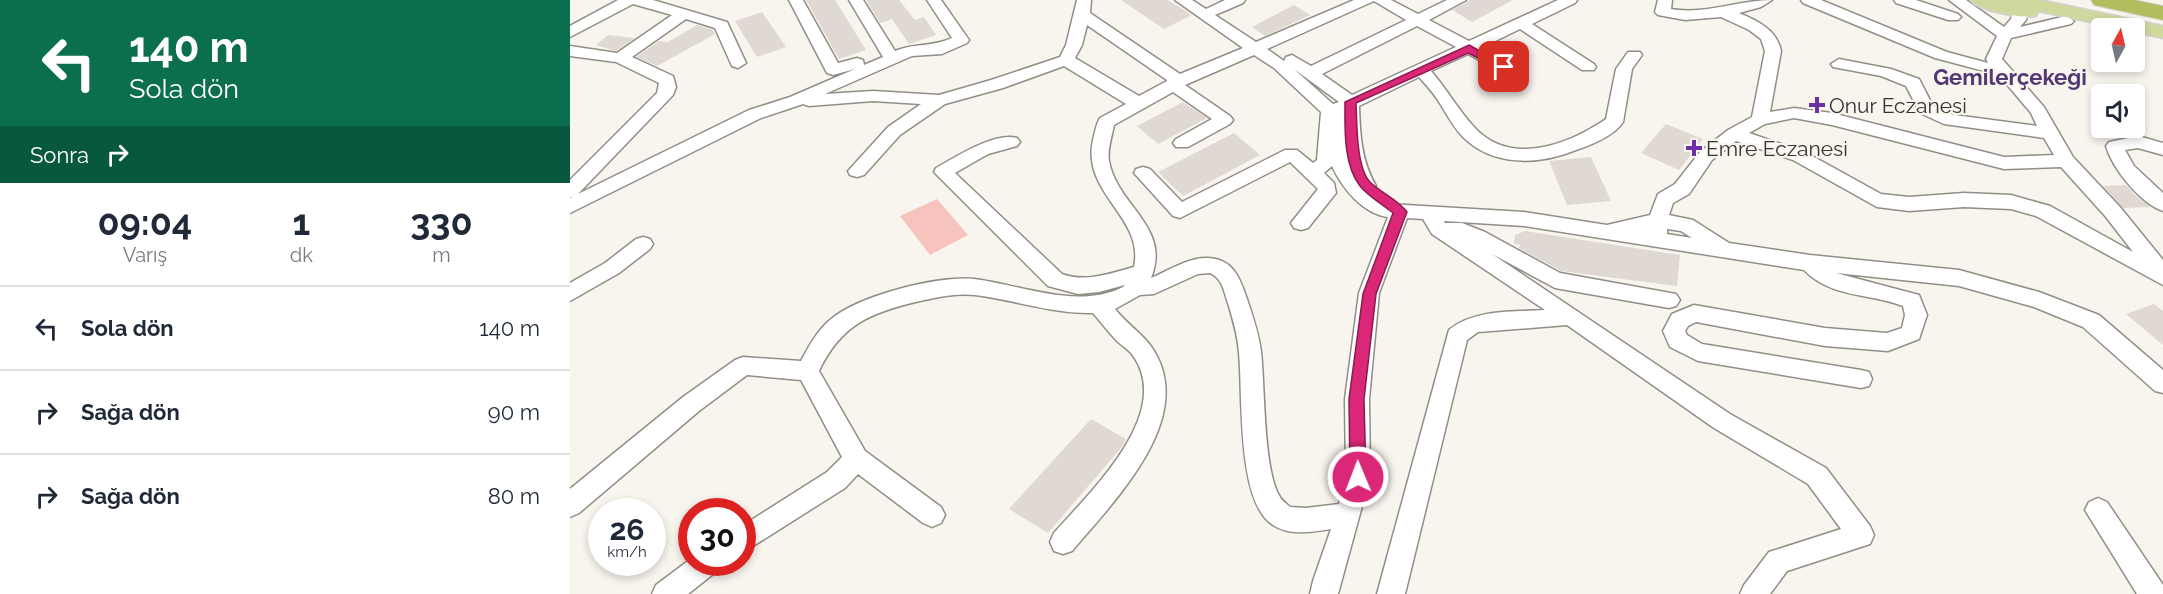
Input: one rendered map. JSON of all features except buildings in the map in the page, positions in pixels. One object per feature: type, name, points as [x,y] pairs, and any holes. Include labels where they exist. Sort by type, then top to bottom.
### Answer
[{"type":"highway","points":[[2102,0],[2163,13]]},
{"type":"highway","points":[[2150,0],[2163,3]]},
{"type":"main road","points":[[1981,0],[2014,3],[2163,32]]},
{"type":"main road","points":[[2014,3],[2066,21],[2091,27]]},
{"type":"main road","points":[[2145,39],[2163,42]]},
{"type":"street","points":[[570,32],[629,0]]},
{"type":"street","points":[[638,0],[722,25],[738,63]]},
{"type":"street","points":[[796,0],[833,70],[909,51],[942,49],[961,40],[934,0]]},
{"type":"street","points":[[856,0],[890,56]]},
{"type":"street","points":[[1182,0],[1310,73],[1350,102]]},
{"type":"street","points":[[1196,0],[1215,5],[1260,44],[1331,112],[1339,160],[1346,176],[1364,197],[1376,206],[1462,230],[1556,280],[1669,300]]},
{"type":"street","points":[[1215,5],[1238,0]]},
{"type":"street","points":[[808,371],[816,352],[836,327],[854,312],[877,303],[938,290],[972,287],[1077,305],[1099,305],[1127,297],[1140,280],[1146,242],[1105,179],[1099,160],[1106,122],[1176,82],[1366,0]]},
{"type":"street","points":[[1380,0],[1504,67]]},
{"type":"street","points":[[1310,73],[1459,0]]},
{"type":"street","points":[[1665,0],[1662,12],[1671,16],[1685,17],[1723,12],[1765,0]]},
{"type":"street","points":[[1808,0],[1941,55],[2006,72]]},
{"type":"street","points":[[1900,0],[1953,16]]},
{"type":"street","points":[[1956,0],[2006,35],[2066,21]]},
{"type":"street","points":[[1313,172],[1326,162],[1328,115],[1331,112],[1469,49],[1557,2]]},
{"type":"street","points":[[2014,3],[2018,20],[2006,35],[1994,59],[2038,111],[2066,161],[2113,212],[2163,276]]},
{"type":"street","points":[[796,101],[873,96],[939,99],[997,84],[1066,60],[1074,45],[1083,8],[1224,120],[1182,143]]},
{"type":"street","points":[[1723,12],[1760,30],[1772,43],[1773,51],[1760,120]]},
{"type":"street","points":[[620,58],[684,14]]},
{"type":"street","points":[[1521,23],[1588,67]]},
{"type":"street","points":[[570,51],[620,58],[667,80],[668,87],[665,95],[642,120],[570,191]]},
{"type":"street","points":[[1422,71],[1441,92],[1470,134],[1488,146],[1511,155],[1551,154],[1595,136],[1614,122],[1623,69],[1634,54]]},
{"type":"street","points":[[570,206],[755,114],[796,101],[890,56]]},
{"type":"street","points":[[1066,60],[1139,104]]},
{"type":"street","points":[[1839,64],[1885,72],[1914,83],[1926,109],[1950,120],[2051,133]]},
{"type":"street","points":[[857,171],[894,131],[939,99]]},
{"type":"street","points":[[1350,102],[1351,135],[1358,172],[1365,184],[1399,211]]},
{"type":"street","points":[[1656,241],[1658,220],[1665,199],[1682,189],[1706,156],[1734,134],[1760,120],[1794,113],[1832,119],[2004,163],[2066,161]]},
{"type":"street","points":[[1734,134],[1799,156],[1877,200],[1909,204],[1964,200],[2011,202],[2043,211],[2163,276]]},
{"type":"street","points":[[1011,142],[982,150],[943,172],[1055,280],[1064,284],[1084,287],[1140,280],[1154,286],[1196,265],[1215,266],[1226,273],[1248,336],[1253,387],[1253,439],[1268,502],[1278,515],[1291,519],[1310,520],[1349,514]]},
{"type":"street","points":[[2163,149],[2138,142],[2115,146],[2117,157],[2130,173],[2163,204]]},
{"type":"street","points":[[1143,174],[1180,211],[1291,154],[1313,172],[1327,188],[1328,193],[1301,223]]},
{"type":"street","points":[[1682,189],[1687,202],[1684,235]]},
{"type":"street","points":[[1324,594],[1358,477],[1357,399],[1369,294],[1399,211]]},
{"type":"street","points":[[1434,221],[1524,219],[1656,241],[1684,235]]},
{"type":"street","points":[[1599,230],[1658,220],[1684,235],[1734,252],[1810,263],[1959,278],[2039,300],[2091,321],[2163,384]]},
{"type":"street","points":[[1434,221],[1722,421],[1817,476],[1861,535],[1778,561],[1754,594]]},
{"type":"street","points":[[570,293],[612,268],[643,244]]},
{"type":"street","points":[[1810,263],[1819,275],[1832,282],[1898,294],[1912,301],[1916,315],[1911,333],[1888,342],[1825,337],[1695,313],[1680,320],[1674,331],[1678,341],[1698,352],[1862,380]]},
{"type":"street","points":[[1063,542],[1134,455],[1149,426],[1154,406],[1152,375],[1143,352],[1099,305]]},
{"type":"street","points":[[1391,594],[1457,336],[1466,328],[1478,324],[1571,316]]},
{"type":"street","points":[[570,505],[691,404],[743,366],[808,371]]},
{"type":"street","points":[[808,371],[856,459],[932,515]]},
{"type":"street","points":[[756,532],[836,480],[856,459]]},
{"type":"street","points":[[2098,510],[2153,594]]},
{"type":"street","points":[[666,594],[690,576]]},
{"type":"shaded area","points":[[937,199],[968,235],[930,255],[900,216]]},
{"type":"place","name":"Onur Eczanesi","points":[[1817,105]]},
{"type":"place","name":"Emre Eczanesi","points":[[1694,148]]},
{"type":"district","name":"Gemilerçekeği","points":[[2010,77]]},
{"type":"route","points":[[1358,477],[1357,399],[1369,294],[1400,212],[1371,190],[1358,172],[1351,135],[1350,102],[1469,49],[1504,67]]}]
